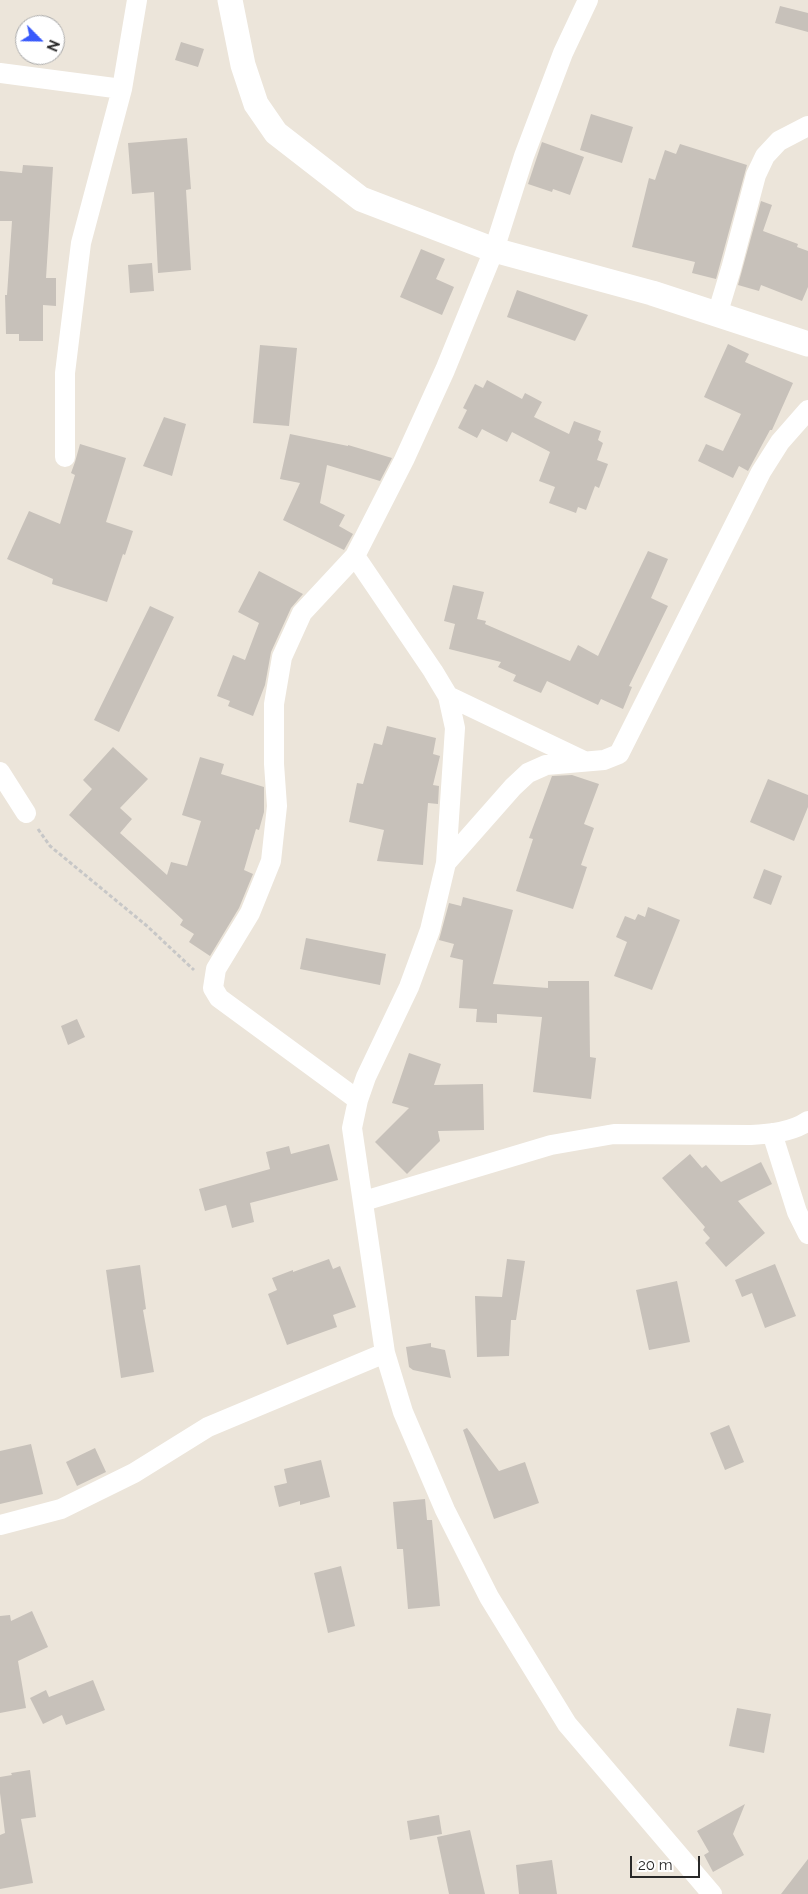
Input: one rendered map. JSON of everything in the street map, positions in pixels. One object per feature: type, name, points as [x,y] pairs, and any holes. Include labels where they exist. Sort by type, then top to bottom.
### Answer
[{"type":"street","points":[[65,457],[65,373],[81,242],[122,89],[137,0]]},
{"type":"street","points":[[230,0],[243,65],[256,104],[276,133],[361,199],[494,250],[652,293],[808,344]]},
{"type":"street","points":[[358,1100],[219,998],[213,988],[216,969],[250,913],[271,860],[277,806],[274,764],[274,704],[282,657],[302,614],[356,556],[404,460],[494,250],[524,156],[563,53],[588,0]]},
{"type":"street","points":[[0,73],[122,89]]},
{"type":"street","points":[[717,315],[756,175],[765,156],[779,141],[808,126]]},
{"type":"street","points":[[446,863],[513,787],[528,773],[546,765],[604,760],[618,754],[762,472],[780,442],[808,410]]},
{"type":"street","points":[[356,556],[434,671],[448,696],[455,728],[446,863],[430,930],[409,987],[366,1077],[358,1100],[352,1128],[385,1352],[407,1421],[445,1510],[489,1597],[567,1724],[712,1894]]},
{"type":"street","points":[[448,696],[584,761]]},
{"type":"street","points":[[0,772],[26,813]]},
{"type":"street","points":[[364,1201],[551,1145],[614,1134],[751,1135],[772,1133],[801,1126],[808,1122]]},
{"type":"street","points":[[772,1133],[797,1212],[808,1234]]},
{"type":"street","points":[[0,1524],[61,1509],[134,1473],[208,1427],[385,1352]]},
{"type":"path","points":[[26,813],[50,846],[147,926],[213,988]]},
{"type":"building","points":[[780,6],[808,13],[808,32],[775,23]]},
{"type":"building","points":[[181,42],[204,49],[198,67],[175,60]]},
{"type":"building","points":[[591,114],[633,127],[622,163],[580,150]]},
{"type":"building","points":[[187,138],[191,189],[186,190],[191,270],[158,273],[154,192],[132,194],[128,143]]},
{"type":"building","points":[[542,142],[584,157],[570,195],[553,189],[552,192],[528,184]]},
{"type":"building","points":[[680,144],[747,165],[716,279],[692,273],[695,262],[632,247],[649,178],[655,180],[665,150],[676,154]]},
{"type":"building","points":[[23,165],[53,167],[46,278],[56,278],[56,306],[43,305],[43,341],[19,341],[19,334],[6,334],[5,295],[7,295],[12,221],[0,221],[0,171],[22,173]]},
{"type":"building","points":[[761,201],[772,205],[763,231],[798,244],[797,247],[808,251],[808,287],[802,301],[761,285],[759,291],[738,285]]},
{"type":"building","points":[[421,249],[445,259],[436,279],[454,287],[442,315],[400,297]]},
{"type":"building","points":[[152,263],[154,291],[130,293],[128,265]]},
{"type":"building","points":[[517,290],[588,315],[575,341],[507,317]]},
{"type":"building","points":[[728,344],[749,354],[745,362],[793,383],[772,430],[770,430],[748,471],[739,466],[733,478],[698,461],[706,444],[723,451],[741,414],[704,397]]},
{"type":"building","points":[[260,345],[297,348],[289,426],[253,423]]},
{"type":"building","points":[[487,380],[522,399],[525,393],[542,402],[534,417],[569,434],[574,421],[601,431],[598,440],[603,443],[597,460],[608,464],[599,488],[595,486],[586,510],[578,507],[576,513],[549,503],[555,487],[539,481],[550,452],[512,432],[507,442],[482,429],[477,438],[458,428],[467,410],[463,408],[475,384],[483,388]]},
{"type":"building","points":[[164,417],[186,424],[172,476],[143,466]]},
{"type":"building","points":[[290,434],[348,445],[392,458],[380,481],[327,465],[320,503],[345,515],[339,526],[353,534],[344,550],[283,520],[300,483],[280,479]]},
{"type":"building","points":[[80,444],[126,458],[106,522],[133,531],[107,602],[52,584],[53,579],[7,559],[29,511],[60,524],[75,475],[71,473]]},
{"type":"building","points":[[648,551],[668,559],[651,598],[668,606],[629,686],[632,687],[623,709],[601,699],[598,705],[547,681],[541,693],[513,681],[516,675],[498,667],[501,662],[449,649],[455,624],[444,621],[453,585],[484,592],[477,619],[486,621],[485,624],[570,661],[578,645],[598,656]]},
{"type":"building","points":[[259,571],[303,594],[291,608],[271,652],[265,685],[253,716],[228,706],[230,701],[217,696],[233,655],[245,660],[259,623],[238,612]]},
{"type":"building","points":[[150,606],[174,617],[119,732],[94,720]]},
{"type":"building","points":[[387,726],[436,738],[433,754],[440,756],[433,785],[439,786],[438,804],[428,803],[423,865],[377,861],[384,830],[349,822],[357,783],[363,784],[374,743],[382,745]]},
{"type":"building","points":[[113,747],[148,779],[120,808],[132,819],[120,833],[167,875],[171,862],[187,866],[201,821],[182,815],[200,757],[224,764],[221,774],[264,787],[264,812],[259,830],[256,829],[244,870],[253,874],[239,908],[210,956],[189,942],[194,934],[180,925],[183,920],[69,815],[92,789],[83,780]]},
{"type":"building","points":[[572,775],[599,784],[584,824],[594,828],[581,865],[587,867],[573,909],[516,891],[533,839],[529,838],[552,776]]},
{"type":"building","points":[[768,779],[808,795],[808,807],[794,841],[750,822]]},
{"type":"building","points":[[764,869],[782,876],[771,905],[753,898]]},
{"type":"building","points":[[463,897],[513,910],[493,984],[548,988],[548,981],[589,981],[590,1057],[596,1058],[591,1099],[533,1092],[542,1017],[497,1014],[497,1023],[476,1022],[477,1009],[459,1008],[463,960],[450,957],[454,944],[439,940],[449,903],[461,906]]},
{"type":"building","points":[[648,907],[680,920],[652,990],[614,976],[627,942],[616,937],[625,916],[635,920],[638,914],[645,917]]},
{"type":"building","points":[[306,938],[386,954],[380,985],[300,969]]},
{"type":"building","points":[[77,1019],[85,1037],[68,1045],[61,1026]]},
{"type":"building","points":[[409,1053],[441,1064],[434,1085],[483,1084],[484,1130],[438,1131],[440,1141],[407,1174],[375,1142],[409,1108],[392,1103]]},
{"type":"building","points":[[329,1144],[338,1180],[250,1203],[254,1222],[232,1228],[226,1205],[205,1211],[199,1189],[270,1169],[266,1152],[289,1146],[291,1154]]},
{"type":"building","points":[[690,1154],[702,1168],[706,1165],[721,1182],[761,1162],[772,1184],[738,1201],[765,1233],[726,1267],[705,1243],[710,1238],[703,1230],[705,1227],[662,1178]]},
{"type":"building","points":[[329,1259],[333,1269],[340,1266],[356,1307],[333,1315],[337,1327],[287,1345],[268,1294],[277,1290],[272,1278]]},
{"type":"building","points":[[507,1259],[525,1261],[516,1320],[511,1320],[509,1356],[477,1357],[475,1296],[502,1297]]},
{"type":"building","points":[[775,1264],[796,1316],[765,1328],[752,1293],[742,1297],[735,1280]]},
{"type":"building","points":[[140,1265],[146,1309],[143,1310],[154,1372],[121,1378],[106,1270]]},
{"type":"building","points":[[677,1281],[690,1342],[649,1350],[636,1290]]},
{"type":"building","points":[[431,1343],[431,1347],[445,1350],[451,1378],[413,1370],[409,1367],[406,1347]]},
{"type":"building","points":[[729,1425],[744,1462],[725,1470],[710,1433]]},
{"type":"building","points":[[467,1428],[499,1471],[525,1462],[539,1503],[494,1519],[463,1430]]},
{"type":"building","points":[[31,1444],[43,1494],[0,1504],[0,1451]]},
{"type":"building","points":[[95,1448],[106,1472],[77,1486],[66,1462]]},
{"type":"building","points":[[321,1460],[330,1497],[300,1505],[300,1501],[279,1507],[274,1486],[287,1483],[284,1469]]},
{"type":"building","points":[[425,1499],[427,1520],[432,1520],[440,1606],[408,1609],[403,1549],[397,1549],[393,1502]]},
{"type":"building","points":[[341,1566],[355,1626],[328,1633],[314,1573]]},
{"type":"building","points":[[32,1611],[48,1647],[18,1661],[26,1708],[0,1713],[0,1616],[10,1615],[11,1621]]},
{"type":"building","points":[[93,1680],[105,1710],[66,1725],[62,1715],[43,1724],[30,1698],[46,1690],[49,1697]]},
{"type":"building","points":[[737,1708],[771,1714],[764,1753],[729,1746]]},
{"type":"building","points":[[30,1770],[36,1817],[21,1819],[33,1883],[0,1889],[0,1835],[5,1833],[0,1777]]},
{"type":"building","points":[[745,1804],[733,1834],[744,1855],[713,1872],[704,1855],[709,1852],[697,1831]]},
{"type":"building","points":[[439,1815],[442,1834],[410,1840],[407,1821]]},
{"type":"building","points":[[470,1830],[485,1894],[449,1894],[437,1837]]},
{"type":"building","points":[[808,1859],[808,1894],[781,1894]]},
{"type":"building","points":[[552,1860],[557,1894],[519,1894],[516,1865]]}]
